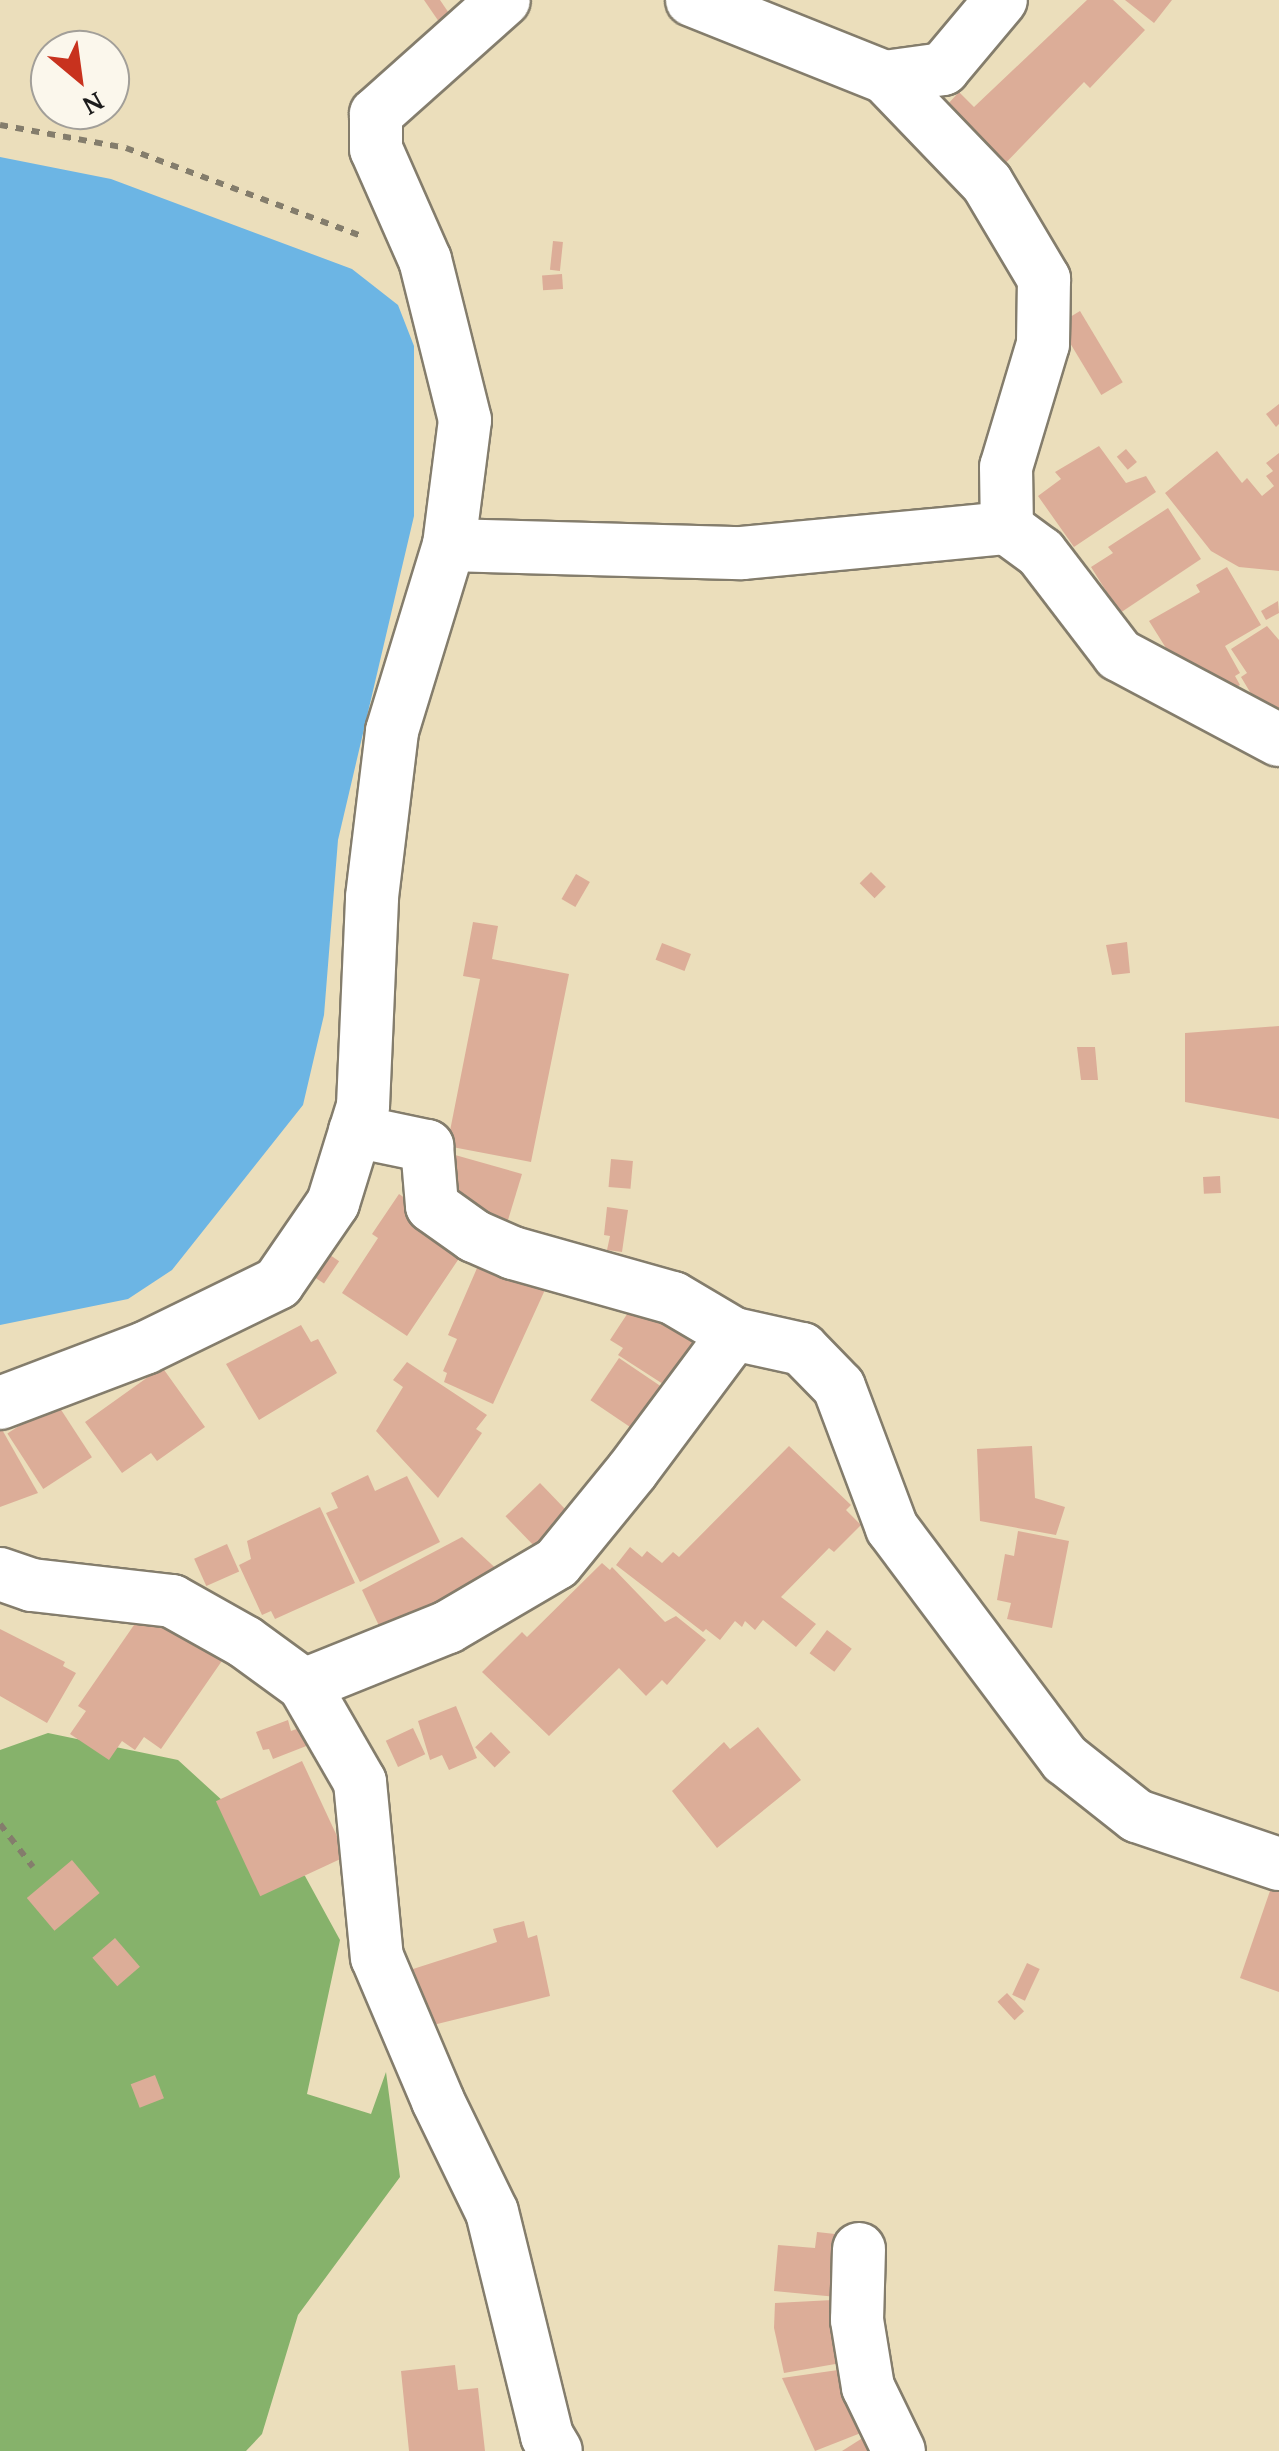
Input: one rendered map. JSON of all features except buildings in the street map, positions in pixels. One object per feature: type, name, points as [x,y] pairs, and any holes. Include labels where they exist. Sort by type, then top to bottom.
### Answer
[{"type":"street","points":[[0,1403],[145,1348],[278,1283],[333,1203],[363,1106],[372,897],[392,732],[449,544],[464,420],[425,260],[376,149],[376,114],[504,0]]},
{"type":"street","points":[[692,0],[885,76],[986,183],[1044,279],[1043,344],[1006,467],[1008,528]]},
{"type":"street","points":[[885,76],[943,69],[1001,0]]},
{"type":"street","points":[[449,544],[742,553],[1008,528],[1041,552],[1119,655],[1279,740]]},
{"type":"street","points":[[356,1131],[427,1146],[432,1206],[474,1236],[513,1253],[673,1298],[734,1334],[802,1349],[839,1387],[892,1528],[1064,1760],[1137,1816],[1279,1864]]},
{"type":"street","points":[[304,1685],[448,1627],[557,1563],[632,1472],[734,1334]]},
{"type":"street","points":[[0,1574],[32,1585],[172,1601],[245,1642],[304,1685],[360,1782],[377,1958],[438,2101],[492,2212],[547,2436],[556,2451]]},
{"type":"street","points":[[859,2249],[857,2320],[868,2387],[899,2451]]},
{"type":"path","points":[[0,126],[126,148],[425,260]]},
{"type":"path","points":[[0,1824],[33,1866]]},
{"type":"green space","points":[[48,1733],[178,1760],[305,1876],[340,1940],[307,2094],[371,2114],[386,2072],[400,2177],[298,2315],[262,2434],[246,2451],[0,2451],[0,1750]]},
{"type":"water","points":[[0,157],[111,179],[352,269],[398,305],[414,346],[414,516],[338,840],[324,1015],[303,1105],[172,1270],[128,1299],[0,1325]]}]
